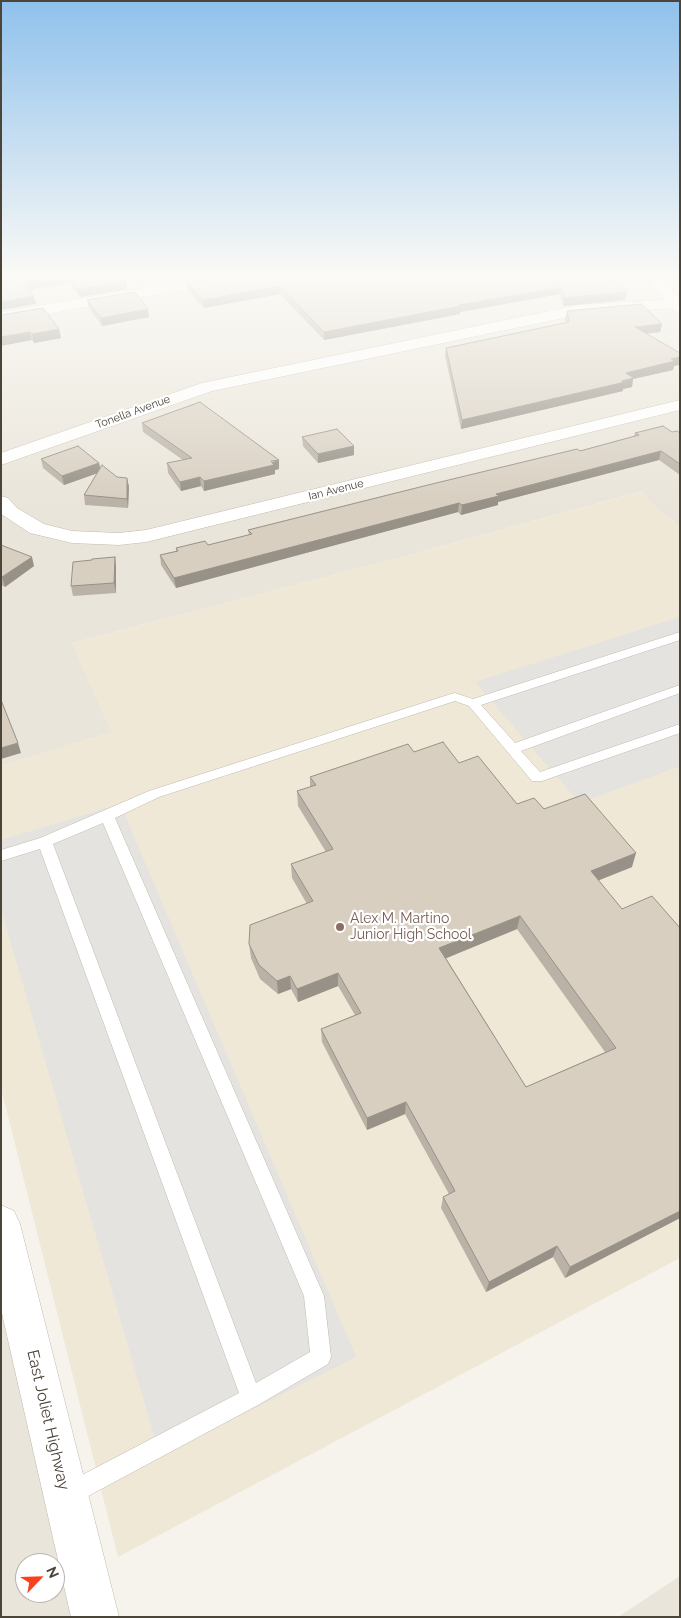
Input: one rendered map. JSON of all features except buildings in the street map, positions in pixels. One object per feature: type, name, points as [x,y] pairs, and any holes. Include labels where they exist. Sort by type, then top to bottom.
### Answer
[{"type":"street","name":"Tonella Avenue","points":[[1,459],[208,387],[383,351]]},
{"type":"street","name":"Ian Avenue","points":[[1,502],[10,512],[37,529],[54,533],[72,537],[119,539],[146,536],[679,407]]},
{"type":"street","name":"East Joliet Highway","points":[[1,1224],[6,1266],[66,1495],[95,1617]]},
{"type":"lane","points":[[473,703],[680,636]]},
{"type":"lane","points":[[512,749],[680,689]]},
{"type":"lane","points":[[1,856],[45,842],[154,794],[455,696],[473,703],[537,778],[680,728]]},
{"type":"lane","points":[[66,1495],[251,1398],[321,1357],[314,1296],[107,816]]},
{"type":"lane","points":[[45,842],[251,1398]]},
{"type":"shaded area","points":[[1,351],[680,351],[680,526],[655,507],[642,491],[399,558],[72,643],[112,732],[1,766]]},
{"type":"shaded area","name":"Alex M. Martino Junior High School","points":[[643,491],[655,507],[680,526],[680,1258],[118,1557],[1,1088],[1,766],[111,732],[72,643],[399,558]]},
{"type":"shaded area","points":[[680,617],[680,766],[580,803],[475,682]]},
{"type":"shaded area","points":[[120,804],[356,1357],[160,1456],[1,909],[1,840]]},
{"type":"shaded area","points":[[1,1257],[86,1608],[71,1617],[1,1617]]},
{"type":"shaded area","points":[[680,1576],[680,1617],[618,1617]]},
{"type":"place","name":"Alex M. Martino Junior High School","points":[[340,927]]}]
